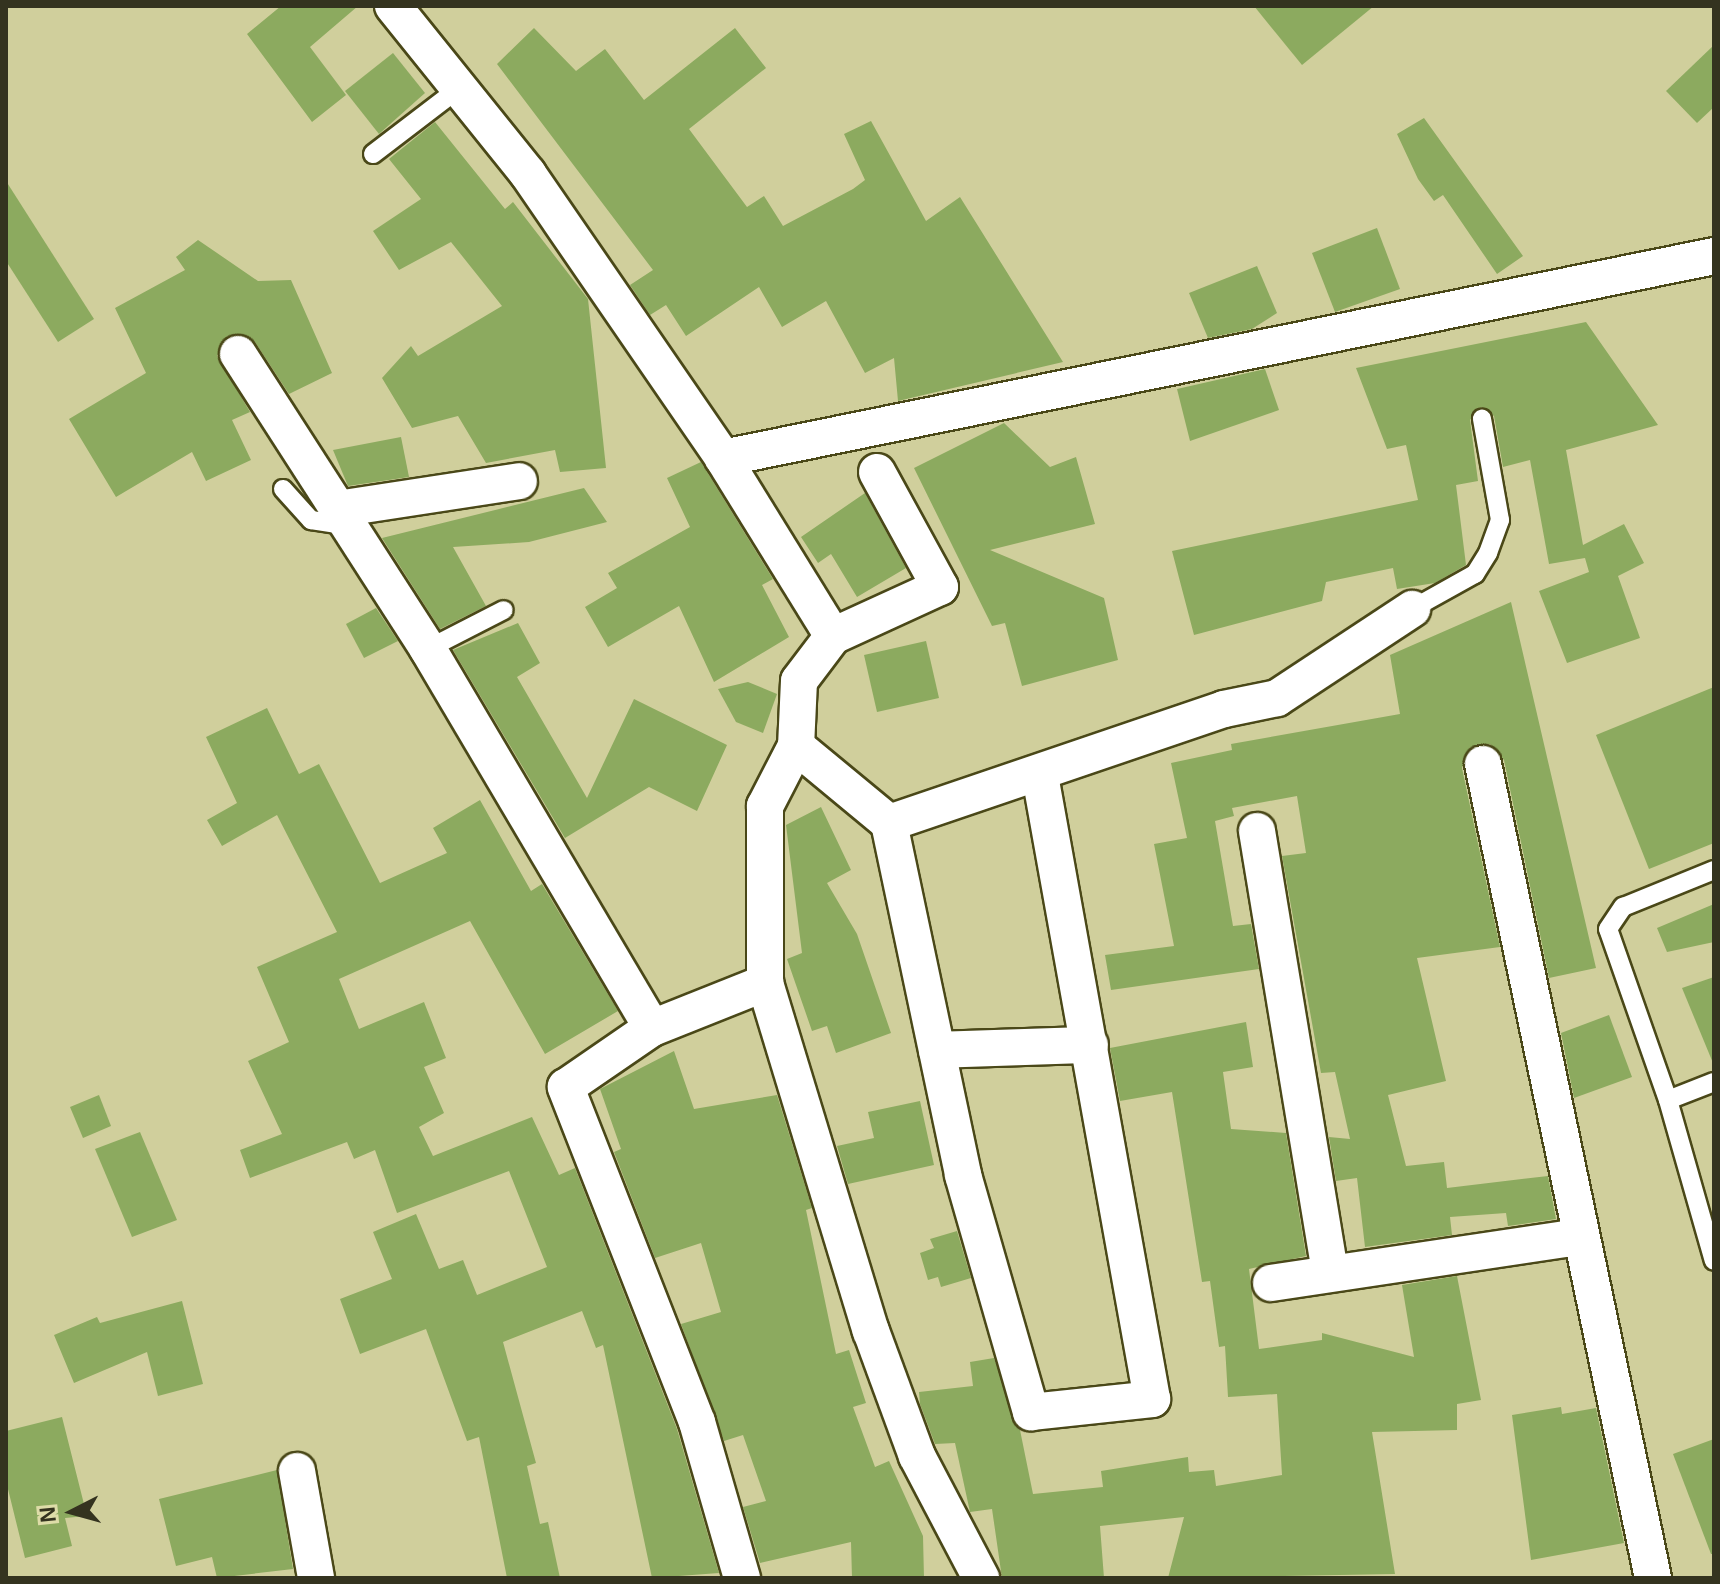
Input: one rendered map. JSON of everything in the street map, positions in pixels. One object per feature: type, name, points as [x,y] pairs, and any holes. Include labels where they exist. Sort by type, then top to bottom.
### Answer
[{"type":"street","points":[[393,6],[528,174],[723,458],[833,636]]},
{"type":"street","points":[[723,458],[1714,256]]},
{"type":"street","points":[[238,354],[428,649],[652,1028]]},
{"type":"street","points":[[877,472],[940,587],[833,636],[799,681],[796,746],[765,806],[765,983],[871,1331],[917,1456],[981,1578]]},
{"type":"street","points":[[343,518],[519,481]]},
{"type":"street","points":[[889,823],[1040,775],[1224,709],[1277,698],[1412,609]]},
{"type":"street","points":[[796,746],[889,823],[963,1175],[1031,1412],[1152,1399],[1040,775]]},
{"type":"street","points":[[1483,764],[1578,1237],[1653,1578]]},
{"type":"street","points":[[1257,831],[1330,1271]]},
{"type":"street","points":[[742,1578],[697,1422],[566,1087],[652,1028],[765,983]]},
{"type":"street","points":[[937,1050],[1090,1045]]},
{"type":"street","points":[[1271,1283],[1330,1271],[1578,1237]]},
{"type":"street","points":[[297,1471],[316,1578]]},
{"type":"lane","points":[[373,154],[458,89]]},
{"type":"lane","points":[[1412,609],[1475,574],[1488,553],[1500,520],[1482,419]]},
{"type":"lane","points":[[283,489],[311,520],[343,518]]},
{"type":"lane","points":[[428,649],[504,610]]},
{"type":"lane","points":[[1714,870],[1623,907],[1608,929],[1668,1100],[1714,1261]]},
{"type":"lane","points":[[1668,1100],[1714,1082]]},
{"type":"building","points":[[281,6],[358,6],[310,47],[346,95],[312,122],[247,34]]},
{"type":"building","points":[[1254,6],[1374,6],[1302,65]]},
{"type":"building","points":[[534,28],[576,71],[605,49],[644,100],[735,28],[766,68],[689,129],[747,207],[764,196],[783,226],[853,189],[865,180],[844,134],[871,121],[926,221],[960,197],[1063,362],[898,401],[894,358],[865,373],[826,301],[782,327],[759,287],[686,336],[666,305],[650,315],[630,285],[653,270],[497,64]]},
{"type":"building","points":[[1714,45],[1714,107],[1697,123],[1666,91]]},
{"type":"building","points":[[393,53],[425,93],[379,134],[345,91]]},
{"type":"building","points":[[1424,118],[1523,256],[1497,274],[1443,195],[1434,201],[1418,179],[1397,134]]},
{"type":"building","points":[[435,122],[505,209],[513,202],[588,299],[606,468],[560,472],[555,450],[486,463],[458,416],[412,428],[382,378],[411,346],[418,356],[502,306],[451,242],[399,270],[373,231],[421,199],[389,159]]},
{"type":"building","points":[[6,181],[94,319],[58,342],[6,261]]},
{"type":"building","points":[[1377,228],[1400,289],[1335,312],[1312,253]]},
{"type":"building","points":[[198,240],[258,281],[291,280],[332,373],[289,394],[255,342],[227,336],[217,356],[250,412],[232,420],[251,460],[206,481],[192,452],[116,497],[69,419],[146,373],[115,308],[185,270],[176,257]]},
{"type":"building","points":[[1257,266],[1277,313],[1252,329],[1208,338],[1189,293]]},
{"type":"building","points":[[1586,322],[1658,425],[1566,450],[1583,545],[1624,524],[1644,563],[1618,576],[1640,638],[1567,663],[1539,591],[1589,572],[1585,558],[1549,564],[1530,460],[1503,467],[1494,416],[1481,407],[1470,420],[1478,481],[1456,485],[1466,565],[1435,583],[1397,589],[1393,568],[1326,582],[1322,601],[1194,635],[1172,551],[1418,500],[1406,445],[1387,449],[1356,368]]},
{"type":"building","points":[[1265,369],[1279,410],[1190,441],[1177,389]]},
{"type":"building","points":[[1004,423],[1050,467],[1076,457],[1095,524],[990,550],[1104,598],[1118,660],[1022,686],[1005,623],[992,626],[914,468]]},
{"type":"building","points":[[401,437],[409,477],[348,486],[333,450]]},
{"type":"building","points":[[701,462],[773,579],[762,585],[789,637],[714,682],[679,606],[608,647],[585,607],[617,588],[608,573],[690,527],[667,478]]},
{"type":"building","points":[[584,488],[607,522],[529,542],[453,547],[486,606],[440,629],[382,538]]},
{"type":"building","points":[[865,493],[906,568],[857,597],[831,554],[818,563],[801,537]]},
{"type":"building","points":[[1511,602],[1596,968],[1549,978],[1504,760],[1490,744],[1470,748],[1462,768],[1500,947],[1417,958],[1446,1081],[1388,1095],[1406,1166],[1444,1162],[1447,1188],[1548,1176],[1556,1219],[1508,1226],[1506,1213],[1450,1217],[1452,1235],[1365,1247],[1357,1178],[1336,1181],[1329,1137],[1350,1139],[1335,1072],[1321,1073],[1282,856],[1306,853],[1297,796],[1232,808],[1234,816],[1215,821],[1233,926],[1251,924],[1259,969],[1111,990],[1105,955],[1174,946],[1154,844],[1187,838],[1171,763],[1232,750],[1231,744],[1400,714],[1390,655]]},
{"type":"building","points":[[376,608],[398,641],[364,658],[346,624]]},
{"type":"building","points":[[518,623],[540,663],[517,677],[587,798],[634,699],[727,745],[697,811],[649,787],[565,838],[453,650]]},
{"type":"building","points":[[926,641],[939,698],[877,712],[864,655]]},
{"type":"building","points":[[748,682],[777,694],[763,733],[736,722],[718,689]]},
{"type":"building","points":[[1714,687],[1714,843],[1649,869],[1596,735]]},
{"type":"building","points":[[267,708],[299,774],[319,764],[380,883],[447,853],[433,828],[480,800],[531,891],[542,884],[618,1011],[545,1054],[470,921],[339,979],[359,1029],[424,1002],[446,1058],[424,1067],[444,1113],[419,1127],[433,1156],[532,1117],[559,1175],[575,1168],[677,1429],[719,1573],[652,1578],[603,1345],[596,1348],[582,1311],[503,1342],[536,1463],[527,1466],[540,1524],[548,1522],[560,1578],[507,1578],[479,1437],[467,1441],[426,1329],[360,1354],[340,1299],[392,1279],[373,1232],[416,1214],[439,1269],[463,1260],[477,1295],[547,1267],[509,1171],[397,1213],[375,1150],[354,1159],[347,1142],[250,1178],[240,1150],[282,1134],[248,1061],[289,1042],[257,967],[337,932],[277,815],[222,846],[207,820],[237,803],[206,737]]},
{"type":"building","points":[[821,807],[851,870],[827,883],[857,934],[891,1033],[836,1053],[827,1026],[812,1031],[787,959],[802,953],[786,825]]},
{"type":"building","points":[[1714,904],[1714,942],[1667,952],[1657,928]]},
{"type":"building","points":[[1714,977],[1714,1063],[1713,1063],[1682,988]]},
{"type":"building","points":[[1609,1015],[1632,1077],[1574,1098],[1561,1033]]},
{"type":"building","points":[[1246,1022],[1253,1067],[1223,1072],[1231,1129],[1286,1133],[1306,1256],[1249,1269],[1259,1349],[1322,1340],[1322,1333],[1414,1357],[1402,1285],[1457,1276],[1481,1400],[1457,1404],[1457,1430],[1372,1432],[1395,1574],[1168,1578],[1184,1517],[1100,1526],[1104,1578],[1002,1578],[992,1509],[970,1512],[955,1443],[935,1444],[920,1404],[919,1392],[973,1386],[970,1362],[994,1358],[1020,1430],[1033,1494],[1103,1487],[1101,1471],[1188,1457],[1189,1472],[1214,1470],[1216,1486],[1282,1475],[1277,1394],[1228,1397],[1225,1346],[1219,1347],[1210,1281],[1202,1282],[1172,1092],[1120,1101],[1110,1048]]},
{"type":"building","points":[[674,1051],[694,1109],[777,1095],[812,1208],[806,1210],[836,1354],[849,1350],[866,1403],[853,1407],[875,1467],[889,1461],[923,1536],[924,1578],[852,1578],[851,1542],[760,1563],[743,1507],[766,1501],[743,1435],[724,1441],[681,1324],[721,1312],[701,1243],[655,1258],[614,1152],[621,1149],[600,1089]]},
{"type":"building","points":[[99,1095],[111,1126],[83,1138],[70,1107]]},
{"type":"building","points":[[920,1101],[934,1165],[848,1184],[837,1146],[874,1138],[868,1112]]},
{"type":"building","points":[[140,1132],[177,1220],[132,1237],[95,1149]]},
{"type":"building","points":[[957,1231],[971,1278],[941,1287],[938,1277],[928,1280],[920,1253],[934,1248],[930,1239]]},
{"type":"building","points":[[182,1301],[203,1384],[158,1396],[147,1352],[74,1383],[54,1335],[97,1317],[100,1323]]},
{"type":"building","points":[[1561,1407],[1562,1414],[1596,1408],[1624,1543],[1531,1560],[1512,1415]]},
{"type":"building","points":[[62,1417],[87,1516],[65,1518],[72,1546],[25,1558],[6,1481],[6,1431]]},
{"type":"building","points":[[1714,1439],[1714,1554],[1711,1554],[1673,1454]]},
{"type":"building","points":[[277,1470],[293,1569],[217,1578],[212,1557],[176,1566],[159,1499]]}]
